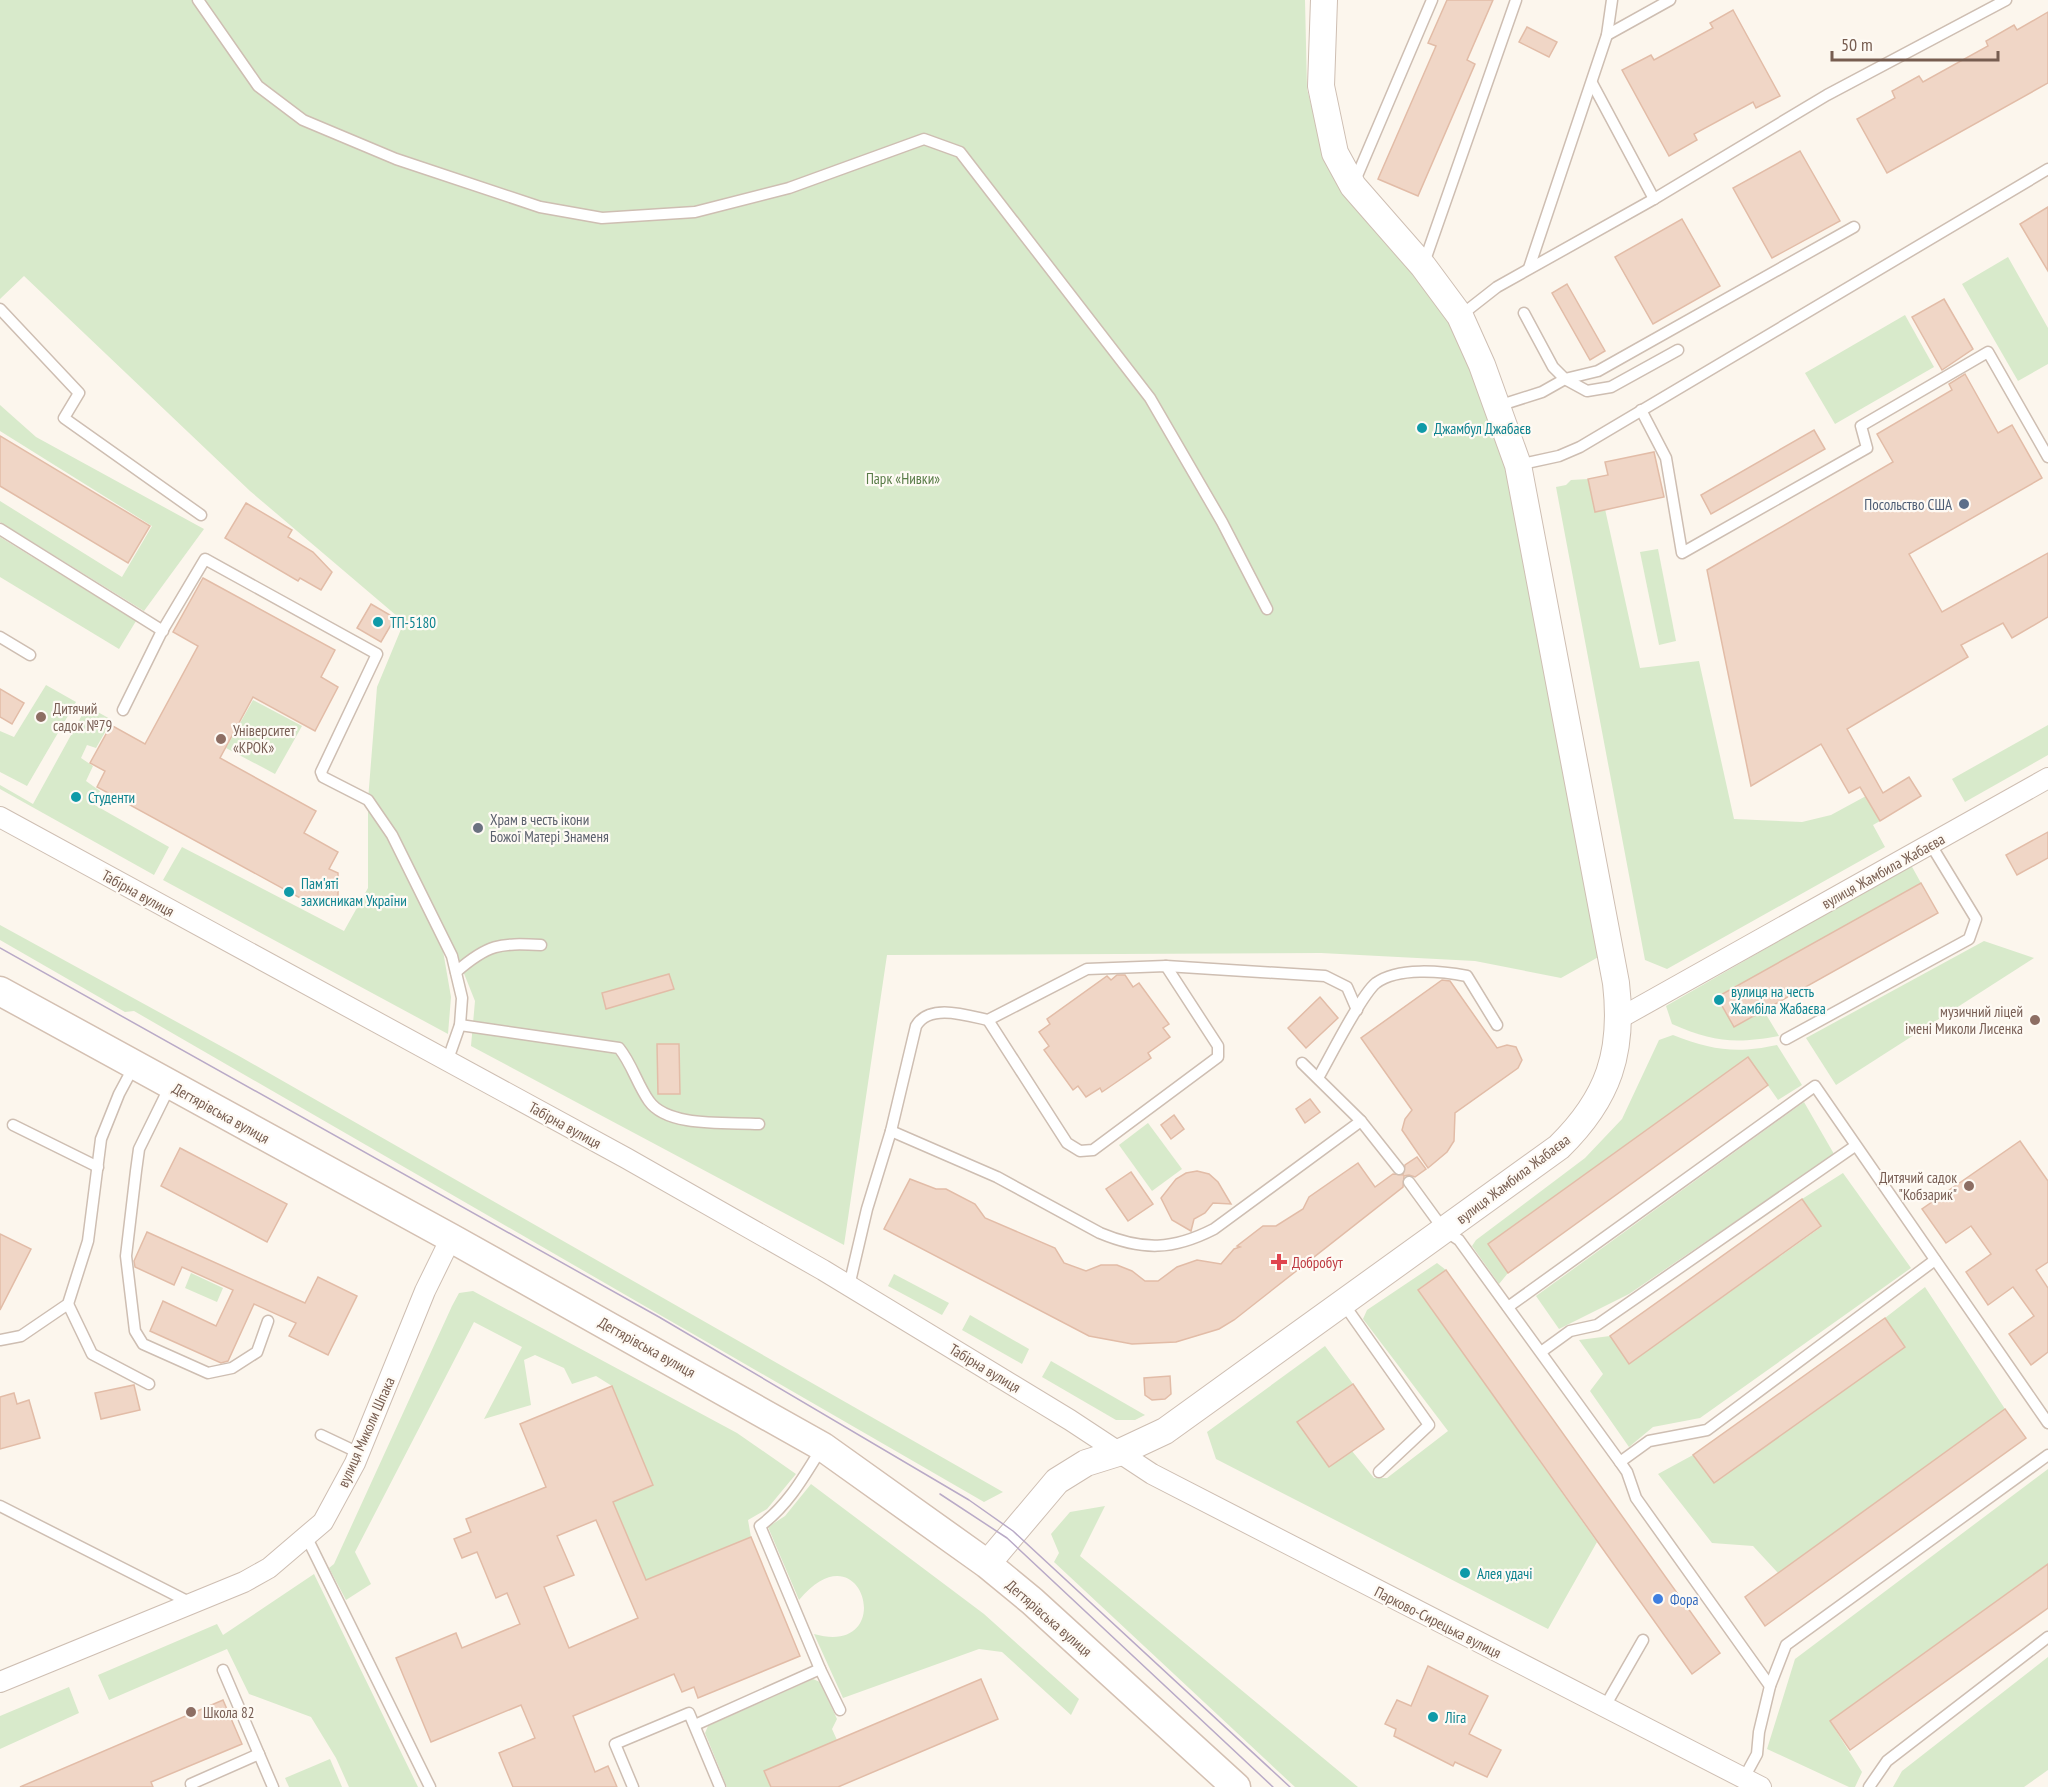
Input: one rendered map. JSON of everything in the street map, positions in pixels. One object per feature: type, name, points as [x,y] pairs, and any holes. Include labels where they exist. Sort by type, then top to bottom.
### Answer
[{"type":"main road","name":"Дегтярівська вулиця","points":[[0,991],[451,1238],[823,1447],[987,1564],[1032,1601],[1236,1787]]},
{"type":"street","points":[[1324,0],[1322,86],[1335,153],[1353,186],[1423,266],[1460,316],[1498,406],[1518,465],[1616,983],[1620,1018]]},
{"type":"street","name":"вулиця Жамбила Жабаєва","points":[[987,1564],[1057,1481],[1086,1463],[1118,1453],[1165,1431],[1559,1148],[1582,1125],[1597,1103],[1617,1054],[1620,1018],[2048,777]]},
{"type":"street","name":"Табірна вулиця","points":[[0,817],[626,1158],[849,1286],[1070,1420],[1118,1453]]},
{"type":"street","name":"вулиця Миколи Шпака","points":[[0,1682],[244,1582],[269,1568],[322,1522],[359,1453],[425,1291],[451,1238]]},
{"type":"street","name":"Парково-Сирецька вулиця","points":[[1118,1453],[1152,1474],[1753,1783]]},
{"type":"lane","points":[[198,0],[258,86],[303,120],[396,159],[540,207],[602,218],[695,212],[789,188],[924,139],[960,152],[1150,398],[1222,522],[1267,609]]},
{"type":"lane","points":[[1353,186],[1432,0]]},
{"type":"lane","points":[[1423,266],[1516,0]]},
{"type":"lane","points":[[1529,268],[1592,84],[1607,35],[1612,0]]},
{"type":"lane","points":[[1607,35],[1670,0]]},
{"type":"lane","points":[[1460,316],[1490,292],[1529,268],[1654,199],[1827,95],[2006,0]]},
{"type":"lane","points":[[1592,84],[1654,199]]},
{"type":"lane","points":[[1518,465],[1559,456],[1641,410],[2048,169]]},
{"type":"lane","points":[[1498,406],[1542,392],[1565,379],[1598,371],[1854,228]]},
{"type":"lane","points":[[0,309],[80,393],[64,418],[201,515]]},
{"type":"lane","points":[[1524,313],[1553,367],[1565,379],[1587,391],[1611,387],[1678,350]]},
{"type":"lane","points":[[1641,410],[1666,458],[1682,553],[1867,448],[1861,426],[1988,352],[2048,457]]},
{"type":"lane","points":[[0,529],[121,602],[163,631]]},
{"type":"lane","points":[[123,710],[163,631],[205,559],[377,654],[321,772],[323,777],[368,800],[393,835],[443,935],[462,998],[460,1025],[447,1062]]},
{"type":"lane","points":[[0,637],[30,655]]},
{"type":"lane","points":[[1786,1039],[1969,939],[1976,920],[1931,844]]},
{"type":"lane","points":[[456,972],[478,952],[509,944],[541,945]]},
{"type":"lane","points":[[987,1020],[1067,1143],[1080,1151],[1093,1150],[1218,1057],[1220,1053],[1215,1041],[1166,966]]},
{"type":"lane","points":[[849,1286],[864,1220],[891,1131],[916,1026],[920,1018],[932,1013],[964,1014],[987,1020],[1087,969],[1166,966],[1325,976],[1347,987],[1357,1010]]},
{"type":"lane","points":[[1318,1078],[1357,1010],[1376,983],[1400,974],[1447,972],[1467,976],[1497,1024]]},
{"type":"lane","points":[[460,1025],[619,1048],[628,1059],[650,1102],[662,1113],[679,1119],[759,1124]]},
{"type":"lane","points":[[1302,1063],[1361,1121],[1400,1169]]},
{"type":"lane","points":[[0,1340],[21,1336],[68,1304],[88,1240],[101,1139],[112,1109],[134,1065]]},
{"type":"lane","points":[[170,1086],[139,1149],[126,1256],[135,1331],[143,1344],[208,1373],[232,1368],[257,1352],[268,1321]]},
{"type":"lane","points":[[1508,1307],[1815,1086],[2048,1423]]},
{"type":"lane","points":[[891,1131],[997,1177],[1118,1241],[1153,1246],[1187,1242],[1214,1229],[1361,1121]]},
{"type":"lane","points":[[13,1125],[98,1167]]},
{"type":"lane","points":[[1541,1352],[1570,1331],[1597,1325],[1855,1146]]},
{"type":"lane","points":[[1409,1182],[1444,1230],[1459,1240],[1620,1462],[1627,1472],[1636,1498],[1770,1686]]},
{"type":"lane","points":[[1620,1462],[1649,1441],[1707,1430],[1935,1260]]},
{"type":"lane","points":[[1343,1303],[1430,1425],[1379,1472]]},
{"type":"lane","points":[[68,1304],[93,1354],[149,1383]]},
{"type":"lane","points":[[321,1435],[359,1453]]},
{"type":"lane","points":[[823,1447],[804,1479],[778,1512],[760,1526],[820,1669],[840,1710]]},
{"type":"lane","points":[[1753,1783],[1759,1732],[1770,1686],[1786,1645],[2048,1455]]},
{"type":"lane","points":[[0,1506],[193,1604]]},
{"type":"lane","points":[[306,1536],[430,1787]]},
{"type":"lane","points":[[1869,1787],[1887,1761],[2048,1637]]},
{"type":"lane","points":[[1604,1708],[1643,1640]]},
{"type":"lane","points":[[695,1725],[820,1669]]},
{"type":"lane","points":[[223,1670],[273,1787]]},
{"type":"lane","points":[[633,1787],[615,1744],[689,1713],[720,1787]]},
{"type":"lane","points":[[192,1787],[191,1784],[259,1754]]},
{"type":"green space","name":"Парк «Нивки»","points":[[0,0],[1305,0],[1307,89],[1321,143],[1439,297],[1472,365],[1506,456],[1602,955],[1561,978],[1475,961],[1321,953],[887,955],[844,1245],[471,1046],[475,1001],[451,941],[442,945],[451,997],[448,1034],[163,880],[182,847],[344,931],[368,888],[368,800],[377,687],[404,622],[250,491],[24,276],[0,299]]},
{"type":"green space","points":[[2008,257],[2048,328],[2048,364],[2018,381],[1962,284]]},
{"type":"green space","points":[[1905,315],[1934,367],[1835,424],[1805,373]]},
{"type":"green space","points":[[0,405],[36,437],[204,529],[144,611],[0,522],[0,501],[122,577],[152,526],[0,431]]},
{"type":"green space","points":[[1588,479],[1595,511],[1605,509],[1640,668],[1699,661],[1734,819],[1802,822],[1831,815],[1866,796],[1880,821],[1873,825],[1885,847],[1667,969],[1645,960],[1556,487],[1566,485],[1571,480]]},
{"type":"green space","points":[[0,537],[136,621],[119,649],[0,577]]},
{"type":"green space","points":[[1658,549],[1676,641],[1659,645],[1640,552]]},
{"type":"green space","points":[[46,685],[76,702],[27,786],[0,772],[0,731],[14,737]]},
{"type":"green space","points":[[253,700],[302,726],[275,774],[226,748]]},
{"type":"green space","points":[[87,706],[112,720],[96,748],[87,745],[81,758],[93,766],[86,781],[100,791],[93,804],[169,847],[154,875],[0,789],[0,785],[33,804]]},
{"type":"green space","points":[[2048,725],[2048,755],[1965,802],[1952,779]]},
{"type":"green space","points":[[1911,865],[1921,883],[1734,1027],[1764,1011],[1779,1036],[1749,1040],[1724,1040],[1700,1035],[1672,1024],[1666,1006]]},
{"type":"green space","points":[[0,925],[239,1056],[1003,1492],[984,1502],[134,1011],[125,1012],[0,940]]},
{"type":"green space","points":[[1984,941],[2034,958],[1836,1085],[1806,1038]]},
{"type":"green space","points":[[1673,1035],[1724,1049],[1736,1050],[1777,1045],[1802,1085],[1778,1100],[1748,1057],[1488,1244],[1508,1273],[1499,1284],[1472,1246],[1476,1240],[1585,1158],[1622,1119],[1659,1040]]},
{"type":"green space","points":[[1804,1102],[1834,1154],[1629,1294],[1559,1329],[1536,1296]]},
{"type":"green space","points":[[1148,1123],[1182,1169],[1152,1191],[1119,1145]]},
{"type":"green space","points":[[1843,1173],[1911,1268],[1700,1418],[1653,1427],[1629,1447],[1590,1391],[1603,1374],[1579,1340],[1610,1336],[1629,1364],[1821,1227],[1802,1199]]},
{"type":"green space","points":[[1437,1263],[1446,1270],[1418,1290],[1597,1542],[1548,1629],[1216,1459],[1207,1432],[1325,1346],[1353,1384],[1298,1423],[1329,1467],[1352,1451],[1374,1478],[1387,1478],[1448,1431],[1363,1319],[1367,1310]]},
{"type":"green space","points":[[191,1273],[223,1288],[217,1302],[185,1288]]},
{"type":"green space","points":[[894,1274],[949,1303],[942,1315],[888,1286]]},
{"type":"green space","points":[[1925,1287],[2005,1409],[1778,1573],[1753,1546],[1712,1543],[1658,1474],[1693,1455],[1714,1483],[1905,1347],[1885,1318]]},
{"type":"green space","points":[[473,1291],[737,1433],[796,1474],[767,1509],[748,1520],[751,1537],[646,1580],[613,1502],[653,1485],[612,1386],[596,1376],[572,1384],[564,1368],[535,1355],[524,1360],[531,1405],[484,1419],[522,1347],[474,1322],[355,1552],[371,1584],[346,1600],[329,1568],[334,1564],[452,1306],[459,1293]]},
{"type":"green space","points":[[970,1315],[1029,1349],[1022,1364],[962,1330]]},
{"type":"green space","points":[[1051,1361],[1145,1415],[1135,1420],[1116,1420],[1042,1377]]},
{"type":"green space","points":[[2048,1469],[2048,1564],[1830,1721],[1862,1772],[1855,1787],[1849,1787],[1767,1749],[1795,1659]]},
{"type":"green space","points":[[811,1484],[984,1614],[1079,1699],[1071,1715],[1002,1652],[979,1649],[843,1698],[814,1634],[840,1636],[857,1628],[863,1613],[862,1597],[854,1583],[840,1576],[822,1580],[799,1600],[768,1527],[785,1516]]},
{"type":"green space","points":[[1105,1506],[1080,1556],[1358,1787],[1295,1787],[1054,1562],[1059,1553],[1051,1534],[1070,1512]]},
{"type":"green space","points":[[314,1574],[418,1787],[349,1787],[336,1758],[311,1717],[249,1694],[227,1649],[109,1700],[98,1675],[217,1624],[223,1635]]},
{"type":"green space","points":[[2048,1657],[2048,1770],[2024,1787],[1893,1787],[1902,1771]]},
{"type":"green space","points":[[813,1679],[820,1682],[837,1719],[832,1729],[837,1740],[765,1771],[771,1787],[727,1787],[705,1733],[708,1726]]},
{"type":"green space","points":[[69,1687],[79,1713],[0,1749],[0,1716]]},
{"type":"green space","points":[[330,1759],[342,1787],[289,1787],[285,1778]]},
{"type":"building","points":[[1447,0],[1493,0],[1467,60],[1475,64],[1418,196],[1378,179],[1436,46],[1428,43]]},
{"type":"building","points":[[1733,10],[1780,96],[1756,108],[1753,102],[1694,134],[1697,140],[1669,156],[1622,70],[1651,55],[1654,60],[1713,28],[1710,23]]},
{"type":"building","points":[[2048,12],[2048,83],[1887,173],[1857,119],[1895,98],[1892,91],[1919,76],[1923,82],[1988,46],[1986,41],[2014,25],[2017,30]]},
{"type":"building","points":[[1527,27],[1557,42],[1549,57],[1519,42]]},
{"type":"building","points":[[1800,151],[1840,221],[1772,258],[1733,188]]},
{"type":"building","points":[[2048,207],[2048,271],[2020,224]]},
{"type":"building","points":[[1682,219],[1720,286],[1653,324],[1615,257]]},
{"type":"building","points":[[1567,284],[1605,351],[1590,360],[1552,293]]},
{"type":"building","points":[[1944,299],[1973,349],[1942,370],[1912,317]]},
{"type":"building","points":[[1965,374],[1998,433],[2012,425],[2042,478],[1909,554],[1942,612],[2048,553],[2048,617],[2012,638],[2003,623],[1961,645],[1968,657],[1847,729],[1883,793],[1909,777],[1921,796],[1880,821],[1860,787],[1849,793],[1821,744],[1751,786],[1707,570],[1893,462],[1877,434],[1952,390],[1949,384]]},
{"type":"building","points":[[1814,430],[1825,449],[1711,514],[1701,495]]},
{"type":"building","points":[[0,436],[150,526],[128,563],[0,486]]},
{"type":"building","points":[[1654,452],[1664,497],[1595,512],[1588,479],[1608,475],[1605,462]]},
{"type":"building","points":[[246,503],[292,530],[288,537],[313,552],[332,572],[321,590],[300,578],[298,581],[225,538]]},
{"type":"building","points":[[203,578],[335,650],[321,677],[338,687],[315,731],[253,697],[220,758],[316,811],[304,833],[338,852],[329,869],[338,873],[338,905],[313,905],[97,787],[105,771],[90,763],[111,725],[145,744],[198,646],[173,632]]},
{"type":"building","name":"ТП-5180","points":[[371,604],[395,618],[381,642],[357,628]]},
{"type":"building","name":"Дитячий садок №79","points":[[0,689],[24,703],[12,724],[0,717]]},
{"type":"building","points":[[2048,832],[2048,858],[2017,875],[2006,855]]},
{"type":"building","points":[[1921,883],[1938,913],[1734,1027],[1717,997]]},
{"type":"building","points":[[669,974],[674,989],[606,1009],[602,993]]},
{"type":"building","points":[[1117,975],[1125,975],[1133,987],[1139,983],[1169,1024],[1163,1028],[1170,1037],[1148,1053],[1151,1058],[1102,1092],[1100,1088],[1086,1097],[1078,1086],[1073,1090],[1044,1050],[1049,1046],[1039,1032],[1050,1024],[1047,1019],[1107,976],[1111,980]]},
{"type":"building","points":[[1442,980],[1450,981],[1497,1048],[1507,1045],[1516,1047],[1522,1060],[1518,1068],[1455,1113],[1454,1141],[1447,1152],[1428,1168],[1402,1130],[1405,1119],[1412,1110],[1361,1038]]},
{"type":"building","points":[[1320,997],[1338,1018],[1306,1048],[1288,1028]]},
{"type":"building","points":[[657,1044],[679,1044],[680,1094],[658,1094]]},
{"type":"building","points":[[1748,1057],[1768,1085],[1508,1273],[1488,1244]]},
{"type":"building","points":[[1310,1099],[1320,1112],[1305,1123],[1296,1109]]},
{"type":"building","points":[[1174,1115],[1184,1129],[1171,1139],[1161,1125]]},
{"type":"building","points":[[2020,1141],[2048,1181],[2048,1262],[2036,1270],[2048,1288],[2048,1352],[2031,1365],[2009,1334],[2034,1316],[2013,1287],[1988,1305],[1966,1272],[1991,1254],[1971,1226],[1946,1243],[1922,1209]]},
{"type":"building","points":[[180,1148],[287,1204],[267,1242],[161,1186]]},
{"type":"building","points":[[1417,1157],[1426,1169],[1415,1177],[1404,1176],[1403,1187],[1234,1320],[1219,1329],[1176,1342],[1132,1344],[1089,1336],[884,1229],[910,1179],[936,1189],[946,1189],[975,1204],[985,1218],[1055,1248],[1064,1263],[1086,1271],[1101,1265],[1117,1265],[1132,1271],[1145,1281],[1158,1281],[1177,1267],[1197,1260],[1221,1264],[1234,1249],[1240,1247],[1237,1246],[1263,1226],[1276,1226],[1303,1209],[1309,1197],[1358,1163],[1375,1187],[1393,1174],[1403,1175],[1405,1165]]},
{"type":"building","points":[[1197,1171],[1209,1174],[1218,1182],[1231,1204],[1213,1203],[1205,1213],[1194,1219],[1191,1231],[1172,1220],[1161,1198],[1176,1179],[1186,1173]]},
{"type":"building","points":[[1131,1172],[1153,1204],[1128,1221],[1106,1189]]},
{"type":"building","points":[[1802,1199],[1821,1226],[1629,1364],[1610,1336]]},
{"type":"building","points":[[147,1232],[305,1303],[318,1277],[357,1296],[328,1355],[289,1336],[296,1323],[254,1304],[228,1361],[221,1363],[150,1331],[163,1301],[216,1326],[233,1290],[182,1267],[174,1285],[135,1267],[134,1261]]},
{"type":"building","points":[[0,1234],[31,1249],[0,1310]]},
{"type":"building","points":[[1446,1270],[1720,1653],[1692,1674],[1418,1290]]},
{"type":"building","points":[[1885,1318],[1905,1347],[1714,1483],[1693,1455]]},
{"type":"building","points":[[1170,1376],[1171,1394],[1165,1399],[1152,1400],[1145,1395],[1144,1378]]},
{"type":"building","points":[[1353,1384],[1384,1429],[1329,1467],[1297,1422]]},
{"type":"building","points":[[134,1385],[140,1410],[101,1419],[95,1393]]},
{"type":"building","points":[[612,1386],[653,1485],[613,1502],[646,1580],[751,1537],[800,1656],[698,1698],[694,1687],[682,1692],[674,1674],[573,1716],[595,1772],[608,1766],[617,1787],[513,1787],[499,1753],[535,1738],[521,1705],[431,1742],[396,1658],[456,1633],[462,1648],[520,1624],[507,1593],[496,1598],[477,1552],[462,1558],[454,1539],[471,1532],[466,1519],[546,1487],[520,1424]],"holes":[[[596,1520],[638,1618],[569,1648],[544,1587],[574,1575],[557,1536]]]},
{"type":"building","points":[[14,1393],[17,1404],[29,1400],[40,1438],[0,1449],[0,1397]]},
{"type":"building","points":[[2005,1409],[2026,1438],[1765,1626],[1745,1597]]},
{"type":"building","points":[[2048,1564],[2048,1608],[1850,1750],[1830,1721]]},
{"type":"building","name":"Ліга","points":[[1428,1666],[1488,1696],[1469,1734],[1501,1750],[1487,1777],[1455,1762],[1453,1766],[1394,1736],[1396,1729],[1385,1724],[1397,1700],[1411,1706]]},
{"type":"building","points":[[981,1679],[998,1719],[838,1787],[771,1787],[764,1771]]},
{"type":"building","points":[[223,1700],[242,1744],[151,1782],[153,1787],[20,1787]]},
{"type":"tram line","points":[[0,948],[659,1317],[969,1500],[1013,1531],[1290,1787]]},
{"type":"tram line","points":[[940,1494],[1007,1538],[1273,1787]]},
{"type":"place","name":"Джамбул Джабаєв","points":[[1422,428]]},
{"type":"place","name":"Посольство США","points":[[1964,504]]},
{"type":"place","name":"ТП-5180","points":[[378,622]]},
{"type":"place","name":"Дитячий садок №79","points":[[41,717]]},
{"type":"place","name":"Університет «КРОК»","points":[[221,739]]},
{"type":"place","name":"Студенти","points":[[76,797]]},
{"type":"place","name":"Храм в честь ікони Божої Матері Знаменя","points":[[478,828]]},
{"type":"place","name":"Пам'яті захисникам України","points":[[289,892]]},
{"type":"place","name":"вулиця на честь Жамбіла Жабаєва","points":[[1719,1000]]},
{"type":"place","name":"музичний ліцей імені Миколи Лисенка","points":[[2035,1020]]},
{"type":"place","name":"Дитячий садок \"Кобзарик\"","points":[[1969,1186]]},
{"type":"place","name":"Добробут","points":[[1279,1262]]},
{"type":"place","name":"Алея удачі","points":[[1465,1573]]},
{"type":"place","name":"Фора","points":[[1658,1599]]},
{"type":"place","name":"Школа 82","points":[[191,1712]]},
{"type":"place","name":"Ліга","points":[[1433,1717]]}]
